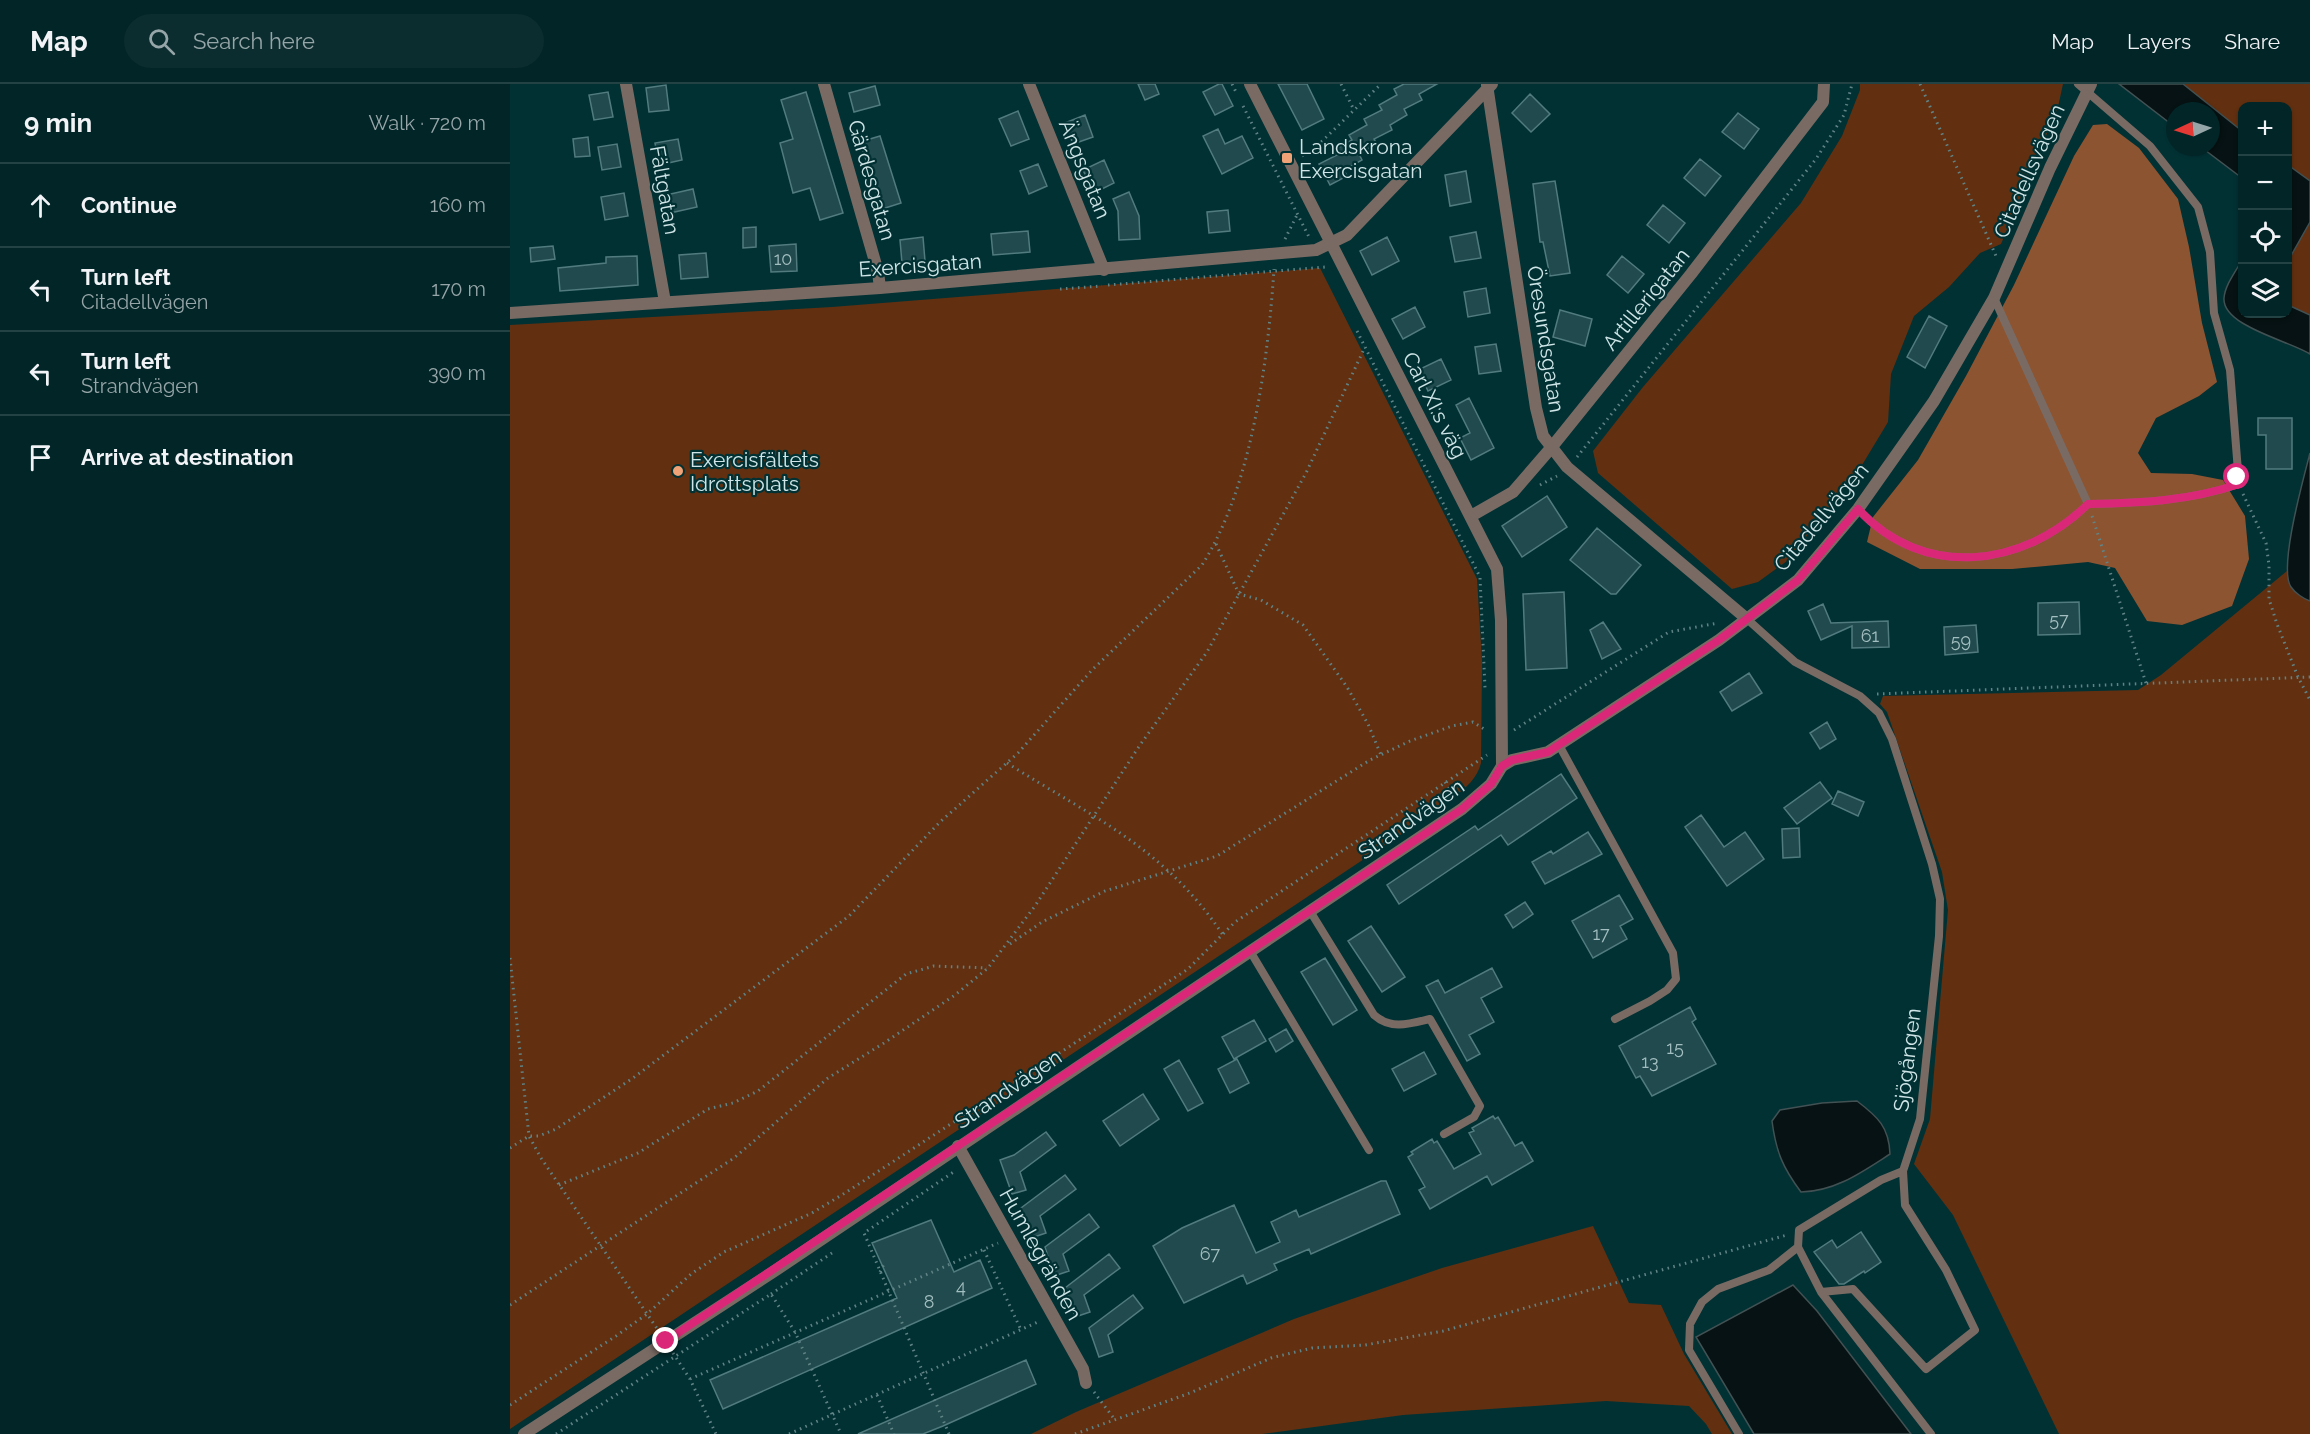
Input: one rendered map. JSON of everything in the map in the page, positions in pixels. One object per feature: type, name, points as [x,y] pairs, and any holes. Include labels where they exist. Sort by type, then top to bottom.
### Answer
[{"type":"street","name":"Fältgatan","points":[[626,84],[665,302]]},
{"type":"street","name":"Gärdesgatan","points":[[824,84],[878,272],[880,288]]},
{"type":"street","name":"Ängsgatan","points":[[1029,84],[1104,270]]},
{"type":"street","name":"Carl XI:s väg","points":[[1250,84],[1497,569],[1500,588],[1502,766]]},
{"type":"street","name":"Artillerigatan","points":[[1471,516],[1513,492],[1551,448],[1691,274],[1823,102],[1824,84]]},
{"type":"street","name":"Exercisgatan","points":[[510,314],[880,288],[1316,250],[1347,235],[1489,86]]},
{"type":"street","name":"Öresundsgatan","points":[[1489,86],[1536,408],[1543,436],[1567,467],[1747,619]]},
{"type":"street","name":"Citadellsvägen","points":[[2004,274],[2085,86]]},
{"type":"street","name":"Citadellvägen","points":[[1502,766],[1512,760],[1548,752],[1719,640],[1798,580],[1858,509],[1934,401],[1994,298],[2004,274]]},
{"type":"street","name":"Strandvägen","points":[[524,1434],[1462,809],[1491,784],[1502,766]]},
{"type":"street","name":"Humlegränden","points":[[958,1146],[1083,1369],[1086,1383]]},
{"type":"lane","points":[[1858,509],[1871,523],[1893,539],[1921,551],[1976,558],[2005,554],[2042,539],[2076,516],[2088,504],[2152,503],[2205,495],[2239,484],[2230,370],[2214,313],[2210,252],[2198,207],[2150,146],[2085,86]]},
{"type":"lane","points":[[1994,298],[2088,504]]},
{"type":"lane","name":"Sjögången","points":[[1747,619],[1796,662],[1860,696],[1879,713],[1892,739],[1932,864],[1940,899],[1939,936],[1920,1119],[1903,1171]]},
{"type":"lane","points":[[1559,745],[1673,953],[1676,979],[1667,990],[1615,1019]]},
{"type":"lane","points":[[1310,911],[1374,1015],[1383,1023],[1394,1025],[1430,1019],[1480,1106],[1474,1117],[1444,1134]]},
{"type":"lane","points":[[1250,951],[1369,1150]]},
{"type":"lane","points":[[1821,1292],[1854,1289],[1926,1369],[1975,1330],[1946,1270],[1905,1205],[1903,1171],[1881,1180],[1799,1230],[1798,1247],[1821,1292],[1931,1434]]},
{"type":"lane","points":[[1739,1434],[1689,1350],[1690,1324],[1702,1302],[1718,1289],[1768,1270],[1798,1247]]},
{"type":"path","points":[[1232,84],[1237,93]]},
{"type":"path","points":[[1341,84],[1354,110]]},
{"type":"path","points":[[1302,156],[1314,149],[1381,84]]},
{"type":"path","points":[[1567,467],[1595,436],[1623,397],[1816,159],[1844,115],[1852,84]]},
{"type":"path","points":[[1920,84],[2004,274]]},
{"type":"path","points":[[1241,103],[1328,272]]},
{"type":"path","points":[[510,1148],[529,1136],[538,1136],[556,1129],[633,1078],[849,916],[940,822],[1007,763],[1092,670],[1202,565],[1216,544],[1251,438],[1270,314],[1275,255]]},
{"type":"path","points":[[1355,327],[1480,577],[1485,697]]},
{"type":"path","points":[[510,1305],[734,1158],[828,1078],[955,995],[988,968],[1006,947],[1094,814],[1207,652],[1305,473],[1365,346]]},
{"type":"path","points":[[2239,484],[2266,543],[2269,565],[2269,599],[2298,677],[2310,700]]},
{"type":"path","points":[[2088,504],[2146,683]]},
{"type":"path","points":[[1216,544],[1239,594]]},
{"type":"path","points":[[1239,594],[1261,600],[1303,625],[1347,687],[1382,755]]},
{"type":"path","points":[[1518,730],[1669,632],[1747,619]]},
{"type":"path","points":[[1860,696],[2310,677]]},
{"type":"path","points":[[1006,947],[1042,922],[1105,891],[1217,856],[1382,755],[1452,726],[1473,722],[1486,731],[1486,719]]},
{"type":"path","points":[[510,1405],[647,1314],[691,1274],[724,1252],[812,1213],[1188,969],[1235,922],[1487,754]]},
{"type":"path","points":[[1007,763],[1094,814],[1169,870],[1203,907],[1223,935]]},
{"type":"path","points":[[510,958],[529,1136],[559,1185],[690,1379],[716,1434]]},
{"type":"path","points":[[559,1185],[638,1153],[708,1109],[733,1103],[758,1091],[906,974],[934,966],[988,968]]},
{"type":"path","points":[[949,1434],[864,1233],[967,1163]]},
{"type":"path","points":[[882,1169],[888,1178]]},
{"type":"path","points":[[1075,1434],[1190,1393],[1271,1358],[1312,1348],[1365,1345],[1443,1330],[1771,1241],[1799,1230]]},
{"type":"path","points":[[690,1379],[1010,1238]]},
{"type":"path","points":[[983,1250],[1021,1330]]},
{"type":"path","points":[[556,1434],[832,1253]]},
{"type":"path","points":[[880,1272],[885,1262]]},
{"type":"path","points":[[771,1294],[795,1332],[840,1434]]},
{"type":"path","points":[[789,1434],[1053,1316]]},
{"type":"path","points":[[1086,1383],[1115,1420]]},
{"type":"path","points":[[877,1395],[894,1434]]},
{"type":"shaded area","points":[[1860,84],[2063,84],[2058,107],[2001,244],[1980,253],[1949,287],[1914,316],[1891,374],[1888,422],[1859,470],[1787,561],[1758,582],[1732,589],[1598,473],[1593,451],[1643,387],[1801,203],[1842,136],[1860,90]]},
{"type":"shaded area","points":[[2119,84],[2183,84],[2206,102],[2166,102],[2166,120]]},
{"type":"shaded area","points":[[2183,84],[2310,84],[2310,181],[2292,168],[2292,102],[2238,102],[2238,128],[2220,113],[2220,102],[2206,102]]},
{"type":"shaded area","points":[[2220,113],[2238,128],[2238,175],[2213,156],[2220,156]]},
{"type":"shaded area","points":[[2107,124],[2139,148],[2178,199],[2202,323],[2217,382],[2199,396],[2156,418],[2138,453],[2151,473],[2192,474],[2223,480],[2245,516],[2249,559],[2232,606],[2182,625],[2147,621],[2115,568],[2088,562],[2012,569],[1920,569],[1867,542],[1873,517],[1918,460],[1966,376],[2014,285],[2074,156],[2093,125]]},
{"type":"shaded area","points":[[2292,168],[2310,181],[2310,222],[2292,254]]},
{"type":"shaded area","points":[[2310,222],[2310,315],[2292,307],[2292,254]]},
{"type":"shaded area","points":[[2238,267],[2238,318],[2292,318],[2292,307],[2310,315],[2310,354],[2259,332],[2234,317],[2226,308],[2224,298]]},
{"type":"shaded area","points":[[1320,268],[1477,579],[1482,661],[1481,763],[1471,782],[1443,804],[1413,821],[1409,829],[510,1429],[510,325],[832,307]]},
{"type":"shaded area","points":[[2310,453],[2310,601],[2300,596],[2291,587],[2288,577],[2288,561],[2293,522]]},
{"type":"shaded area","points":[[2287,571],[2290,585],[2310,600],[2310,1434],[2059,1434],[1953,1215],[1914,1164],[1930,1119],[1948,910],[1942,872],[1887,712],[1880,704],[1883,696],[2138,690],[2161,675]]},
{"type":"shaded area","points":[[1857,1101],[1881,1123],[1885,1130],[1890,1154],[1859,1174],[1837,1184],[1814,1191],[1801,1192],[1781,1159],[1772,1121],[1780,1110],[1822,1103]]},
{"type":"shaded area","points":[[1593,1226],[1629,1303],[1661,1305],[1684,1354],[1732,1434],[1712,1434],[1689,1406],[1606,1401],[1403,1415],[1262,1434],[1031,1434],[1076,1412],[1294,1319],[1442,1268]]},
{"type":"shaded area","points":[[1793,1285],[1817,1311],[1911,1434],[1754,1434],[1696,1337]]},
{"type":"building","points":[[1138,84],[1155,84],[1159,94],[1145,100]]},
{"type":"building","points":[[1222,84],[1233,106],[1215,115],[1203,92]]},
{"type":"building","points":[[1278,84],[1307,84],[1324,119],[1302,130]]},
{"type":"building","points":[[1404,84],[1437,84],[1419,94],[1422,100],[1404,109],[1407,115],[1390,125],[1392,130],[1374,139],[1377,144],[1359,154],[1362,160],[1344,170],[1347,176],[1330,185],[1319,164],[1337,155],[1334,150],[1352,140],[1349,135],[1367,125],[1364,119],[1382,110],[1379,105],[1397,95],[1394,89]]},
{"type":"building","points":[[666,85],[669,110],[649,112],[646,88]]},
{"type":"building","points":[[875,86],[880,105],[854,112],[849,93]]},
{"type":"building","points":[[608,92],[613,117],[594,120],[589,95]]},
{"type":"building","points":[[806,92],[843,213],[820,220],[810,188],[793,193],[780,143],[793,139],[781,100]]},
{"type":"building","points":[[1530,94],[1550,114],[1531,132],[1512,113]]},
{"type":"building","points":[[1018,111],[1029,139],[1011,146],[999,119]]},
{"type":"building","points":[[1738,113],[1759,129],[1744,149],[1722,132]]},
{"type":"building","points":[[1085,115],[1093,137],[1073,144],[1065,123]]},
{"type":"building","points":[[1218,129],[1225,144],[1242,136],[1253,158],[1222,174],[1203,136]]},
{"type":"building","points":[[880,136],[901,203],[882,209],[860,142]]},
{"type":"building","points":[[588,137],[590,156],[575,157],[573,139]]},
{"type":"building","points":[[678,139],[682,160],[659,165],[655,143]]},
{"type":"building","points":[[617,144],[621,167],[602,170],[598,147]]},
{"type":"building","points":[[1700,159],[1721,176],[1705,196],[1684,178]]},
{"type":"building","points":[[1104,160],[1114,183],[1094,193],[1083,170]]},
{"type":"building","points":[[1038,164],[1047,186],[1029,194],[1020,171]]},
{"type":"building","points":[[1466,171],[1471,202],[1450,206],[1445,175]]},
{"type":"building","points":[[1555,181],[1570,273],[1550,276],[1543,242],[1540,242],[1533,184]]},
{"type":"building","points":[[693,189],[697,207],[670,213],[666,195]]},
{"type":"building","points":[[1129,192],[1139,216],[1140,239],[1119,240],[1118,211],[1113,199]]},
{"type":"building","points":[[624,193],[628,216],[605,220],[601,197]]},
{"type":"building","points":[[1663,205],[1685,223],[1669,243],[1647,225]]},
{"type":"building","points":[[1228,210],[1230,231],[1209,233],[1207,212]]},
{"type":"building","points":[[756,227],[756,247],[743,248],[743,228]]},
{"type":"building","points":[[1028,231],[1030,252],[993,255],[991,234]]},
{"type":"building","points":[[1476,232],[1481,258],[1455,262],[1450,237]]},
{"type":"building","points":[[923,237],[925,261],[902,263],[900,240]]},
{"type":"building","points":[[1387,237],[1399,261],[1372,275],[1360,251]]},
{"type":"building","points":[[796,244],[797,271],[771,272],[769,246]]},
{"type":"building","points":[[553,246],[555,259],[531,262],[530,248]]},
{"type":"building","points":[[706,253],[708,277],[681,279],[679,255]]},
{"type":"building","points":[[637,256],[638,285],[560,291],[558,268],[606,263],[606,257]]},
{"type":"building","points":[[1622,256],[1644,274],[1628,293],[1607,275]]},
{"type":"building","points":[[1486,288],[1490,313],[1468,317],[1464,292]]},
{"type":"building","points":[[1415,307],[1425,327],[1403,339],[1392,319]]},
{"type":"building","points":[[1560,310],[1592,319],[1585,346],[1553,337]]},
{"type":"building","points":[[1929,316],[1947,326],[1925,368],[1907,357]]},
{"type":"building","points":[[1496,344],[1501,371],[1479,374],[1475,347]]},
{"type":"building","points":[[1441,359],[1451,380],[1428,391],[1418,370]]},
{"type":"building","points":[[1469,398],[1494,448],[1471,460],[1460,438],[1470,433],[1456,405]]},
{"type":"building","points":[[2258,418],[2292,418],[2292,469],[2266,469],[2266,435],[2258,435]]},
{"type":"building","points":[[1547,496],[1567,527],[1522,557],[1502,526]]},
{"type":"building","points":[[1597,528],[1641,565],[1616,594],[1611,594],[1570,560]]},
{"type":"building","points":[[1564,592],[1567,668],[1526,670],[1523,594]]},
{"type":"building","points":[[2079,602],[2080,634],[2038,635],[2038,603]]},
{"type":"building","points":[[1823,604],[1831,623],[1888,621],[1889,647],[1852,648],[1852,626],[1821,640],[1808,611]]},
{"type":"building","points":[[1603,622],[1621,649],[1602,659],[1590,630]]},
{"type":"building","points":[[1976,625],[1978,652],[1945,655],[1944,627]]},
{"type":"building","points":[[1749,673],[1762,693],[1732,711],[1720,692]]},
{"type":"building","points":[[1827,722],[1836,739],[1820,749],[1810,733]]},
{"type":"building","points":[[1561,774],[1577,798],[1508,845],[1501,835],[1399,904],[1387,885],[1475,826],[1478,830]]},
{"type":"building","points":[[1820,782],[1832,798],[1797,824],[1784,808]]},
{"type":"building","points":[[1838,791],[1864,802],[1858,816],[1832,804]]},
{"type":"building","points":[[1701,815],[1724,847],[1745,832],[1764,859],[1727,886],[1685,827]]},
{"type":"building","points":[[1799,828],[1800,857],[1783,858],[1782,829]]},
{"type":"building","points":[[1588,832],[1602,854],[1545,884],[1532,862],[1551,851],[1553,854]]},
{"type":"building","points":[[1619,895],[1633,919],[1620,926],[1627,939],[1593,958],[1572,921]]},
{"type":"building","points":[[1525,902],[1533,914],[1513,928],[1505,915]]},
{"type":"building","points":[[1371,926],[1405,977],[1382,992],[1348,941]]},
{"type":"building","points":[[1325,958],[1357,1010],[1333,1025],[1301,972]]},
{"type":"building","points":[[1492,968],[1502,987],[1481,998],[1494,1022],[1469,1035],[1480,1054],[1467,1061],[1426,986],[1438,980],[1445,993]]},
{"type":"building","points":[[1690,1007],[1696,1019],[1692,1022],[1716,1064],[1652,1096],[1640,1076],[1636,1078],[1619,1046]]},
{"type":"building","points":[[1254,1020],[1266,1041],[1234,1059],[1222,1037]]},
{"type":"building","points":[[1286,1029],[1293,1041],[1276,1052],[1269,1039]]},
{"type":"building","points":[[1424,1052],[1436,1074],[1404,1091],[1392,1069]]},
{"type":"building","points":[[1237,1059],[1249,1083],[1230,1093],[1218,1069]]},
{"type":"building","points":[[1179,1060],[1203,1103],[1188,1111],[1164,1069]]},
{"type":"building","points":[[1143,1094],[1159,1119],[1120,1146],[1103,1121]]},
{"type":"building","points":[[1493,1116],[1495,1119],[1498,1117],[1515,1146],[1522,1142],[1533,1161],[1492,1185],[1487,1176],[1430,1209],[1419,1190],[1425,1187],[1408,1157],[1413,1154],[1411,1152],[1432,1139],[1434,1143],[1437,1141],[1454,1169],[1481,1154],[1469,1133],[1474,1131],[1472,1128]]},
{"type":"building","points":[[1046,1132],[1056,1145],[1020,1172],[1026,1190],[1012,1194],[1000,1160],[1014,1155]]},
{"type":"building","points":[[1065,1175],[1076,1189],[1040,1216],[1046,1233],[1031,1238],[1021,1208]]},
{"type":"building","points":[[1381,1181],[1386,1181],[1400,1214],[1311,1254],[1309,1249],[1274,1264],[1277,1270],[1247,1284],[1243,1275],[1184,1303],[1153,1246],[1182,1228],[1234,1205],[1256,1253],[1280,1242],[1271,1222],[1296,1210],[1299,1217]]},
{"type":"building","points":[[1089,1214],[1099,1227],[1063,1254],[1069,1271],[1054,1276],[1045,1247]]},
{"type":"building","points":[[931,1220],[954,1272],[980,1260],[992,1288],[723,1409],[710,1380],[897,1298],[872,1243]]},
{"type":"building","points":[[1861,1232],[1881,1262],[1844,1284],[1839,1284],[1814,1252],[1832,1240],[1837,1248]]},
{"type":"building","points":[[1109,1254],[1120,1268],[1084,1295],[1090,1312],[1075,1317],[1065,1288]]},
{"type":"building","points":[[1133,1295],[1143,1308],[1108,1335],[1113,1352],[1099,1357],[1089,1328]]},
{"type":"building","points":[[1026,1360],[1036,1384],[943,1426],[923,1434],[858,1434]]},
{"type":"place","name":"Landskrona Exercisgatan","points":[[1287,158]]},
{"type":"place","name":"Exercisfältets Idrottsplats","points":[[678,471]]},
{"type":"route","points":[[666,1341],[776,1270],[1462,809],[1491,784],[1502,766],[1512,760],[1548,752],[1719,640],[1798,580],[1858,509],[1871,523],[1893,539],[1921,551],[1946,556],[1976,558],[2005,554],[2042,539],[2076,516],[2088,504],[2152,503],[2205,495],[2239,484],[2237,477]]}]
